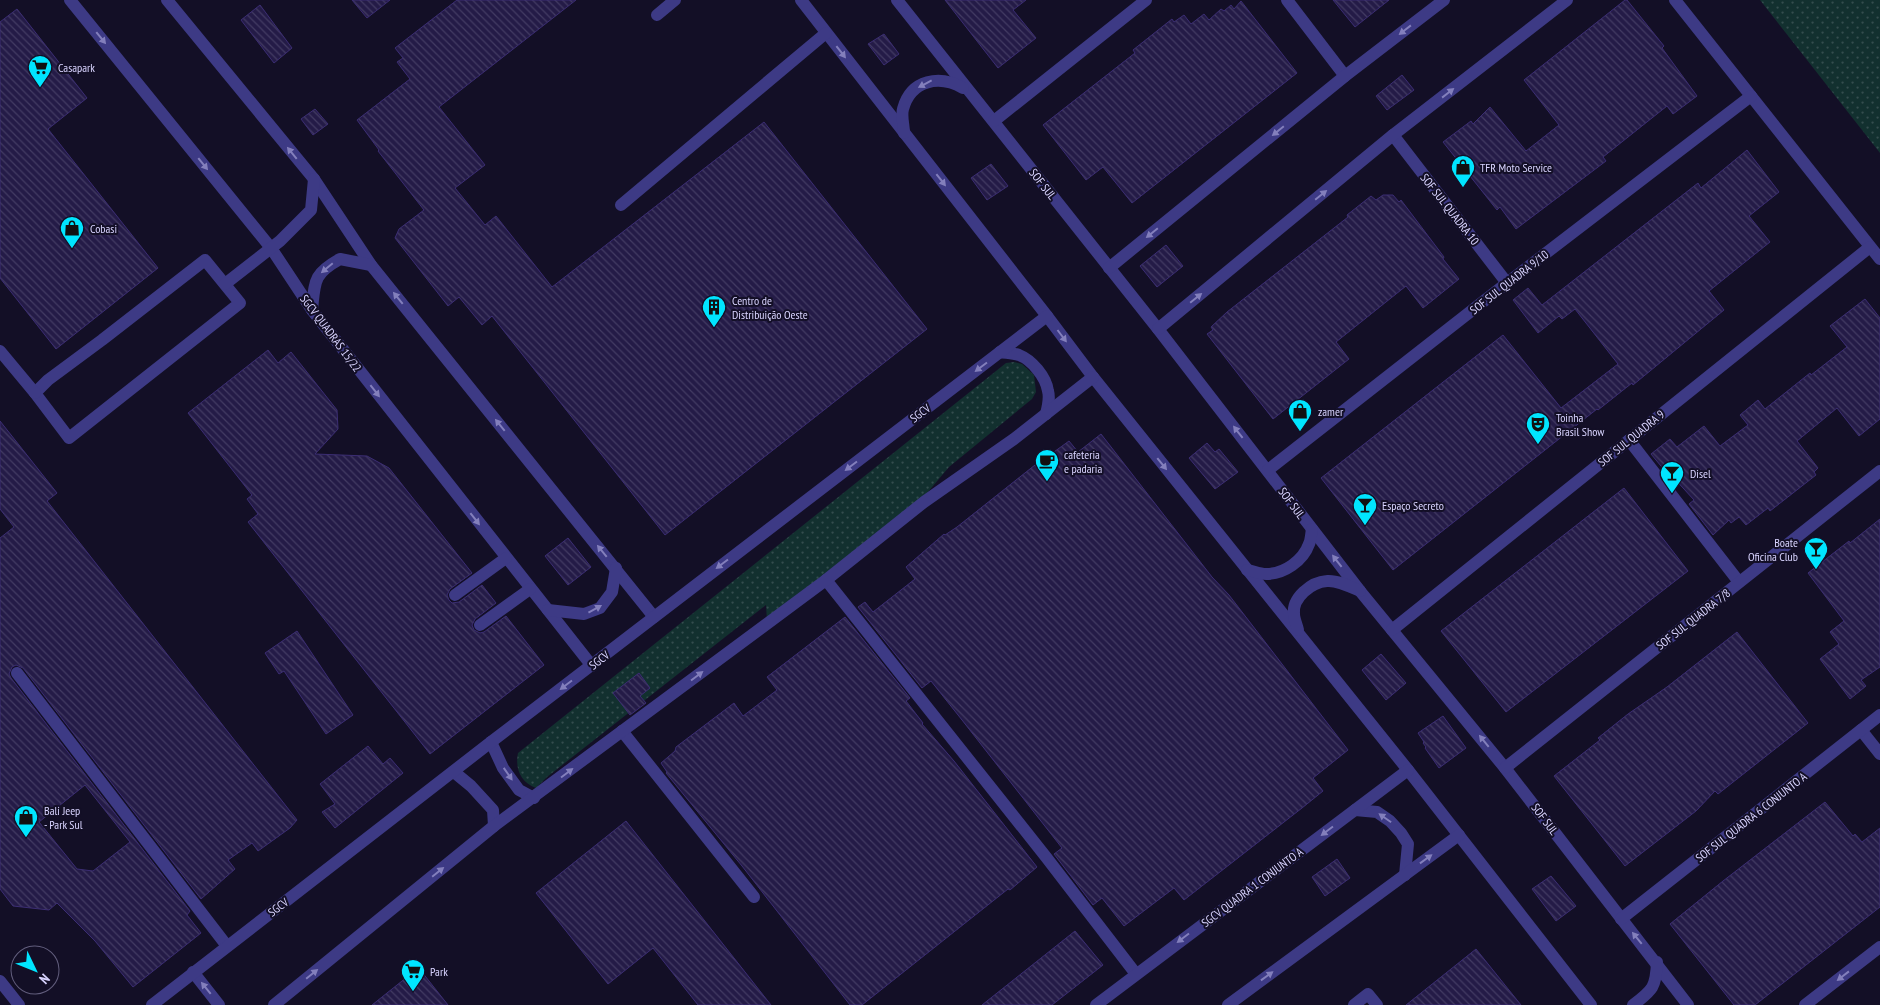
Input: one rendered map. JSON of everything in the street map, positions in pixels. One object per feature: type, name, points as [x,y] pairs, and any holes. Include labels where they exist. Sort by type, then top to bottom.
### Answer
[{"type":"street","name":"SGCV QUADRAS 15/22","points":[[70,0],[270,248],[312,310],[592,666]]},
{"type":"street","points":[[167,0],[314,179],[371,264],[654,617]]},
{"type":"street","points":[[657,15],[675,0]]},
{"type":"street","points":[[801,0],[1093,377],[1408,770],[1592,1004]]},
{"type":"street","name":"SOF SUL","points":[[897,0],[1158,329],[1360,591],[1505,768],[1621,919],[1657,962],[1688,1005]]},
{"type":"street","points":[[994,121],[1146,0]]},
{"type":"street","points":[[1287,0],[1345,76]]},
{"type":"street","points":[[1109,268],[1345,76],[1444,0]]},
{"type":"street","points":[[1158,329],[1393,136],[1567,0]]},
{"type":"street","points":[[1675,0],[1880,259]]},
{"type":"street","points":[[621,205],[826,32]]},
{"type":"street","points":[[904,132],[903,110],[908,97],[919,86],[933,80],[951,81],[970,92]]},
{"type":"street","name":"SOF SUL QUADRA 9/10","points":[[1268,470],[1751,96]]},
{"type":"street","name":"SOF SUL QUADRA 10","points":[[1393,136],[1508,283]]},
{"type":"street","points":[[225,284],[270,248],[311,210],[314,179]]},
{"type":"street","name":"SOF SUL QUADRA 9","points":[[1392,630],[1870,246]]},
{"type":"street","points":[[312,310],[315,280],[326,267],[340,259],[371,264]]},
{"type":"street","points":[[0,351],[34,394],[69,438],[240,303],[205,260],[48,380],[34,394]]},
{"type":"street","name":"SGCV","points":[[152,1005],[491,742],[1047,316]]},
{"type":"street","points":[[1000,352],[1019,355],[1032,364],[1042,375],[1048,389],[1049,401],[1046,414]]},
{"type":"street","points":[[274,1005],[494,826],[826,580],[924,502],[1014,439],[1093,377]]},
{"type":"street","points":[[1629,440],[1739,582]]},
{"type":"street","name":"SOF SUL QUADRA 7/8","points":[[1505,768],[1880,471]]},
{"type":"street","points":[[1247,570],[1266,574],[1280,572],[1293,566],[1304,555],[1310,544],[1312,529]]},
{"type":"street","points":[[455,595],[506,558]]},
{"type":"street","points":[[548,610],[584,614],[600,608],[612,592],[616,568]]},
{"type":"street","points":[[826,580],[1040,849],[1136,974]]},
{"type":"street","points":[[1299,635],[1294,613],[1297,600],[1306,590],[1316,583],[1328,580],[1360,591]]},
{"type":"street","points":[[480,625],[530,589]]},
{"type":"street","points":[[17,673],[227,946]]},
{"type":"street","name":"SOF SUL QUADRA 6 CONJUNTO A","points":[[1621,919],[1880,715]]},
{"type":"street","points":[[1861,730],[1880,754]]},
{"type":"street","points":[[622,731],[754,897]]},
{"type":"street","points":[[491,742],[503,768],[519,790],[534,798]]},
{"type":"street","name":"SGCV QUADRA 1 CONJUNTO A","points":[[1096,1005],[1408,770]]},
{"type":"street","points":[[454,772],[471,786],[493,810],[494,826]]},
{"type":"street","points":[[1355,810],[1377,812],[1390,821],[1401,833],[1408,844],[1405,875]]},
{"type":"street","points":[[1228,1005],[1458,835]]},
{"type":"street","points":[[1805,1005],[1880,948]]},
{"type":"street","points":[[1633,1005],[1647,995],[1656,982],[1657,962]]},
{"type":"street","points":[[193,972],[219,1005]]},
{"type":"street","points":[[0,982],[18,1004]]},
{"type":"street","points":[[1354,1005],[1368,994],[1377,1005]]},
{"type":"green space","points":[[1760,0],[1880,0],[1880,153]]},
{"type":"green space","points":[[1006,363],[1022,364],[1034,375],[1036,392],[1032,399],[949,467],[922,499],[767,621],[766,605],[547,777],[536,788],[522,778],[517,764],[518,753]]},
{"type":"building","points":[[352,0],[390,0],[367,18]]},
{"type":"building","name":"Centro de Distribuição Oeste","points":[[457,0],[576,0],[439,107],[485,165],[455,188],[485,225],[496,216],[552,287],[764,122],[927,329],[665,535],[492,316],[482,325],[459,297],[448,306],[395,238],[399,229],[424,210],[378,151],[357,120],[410,79],[397,62],[403,58],[395,48]]},
{"type":"building","points":[[945,0],[1026,0],[1013,10],[1036,38],[998,68]]},
{"type":"building","points":[[1333,0],[1389,0],[1355,27]]},
{"type":"building","points":[[1627,0],[1664,46],[1662,48],[1697,96],[1673,114],[1667,106],[1603,157],[1606,161],[1516,229],[1500,207],[1497,210],[1443,142],[1471,121],[1473,124],[1490,107],[1526,151],[1559,125],[1524,80]]},
{"type":"building","points":[[1241,1],[1297,73],[1132,203],[1103,167],[1086,180],[1043,125],[1135,53],[1133,50],[1172,19],[1174,22],[1184,15],[1191,24],[1204,14],[1209,20],[1221,9],[1224,11],[1231,5],[1234,9]]},
{"type":"building","points":[[260,5],[292,48],[274,63],[241,20]]},
{"type":"building","name":"Cobasi","points":[[17,9],[87,98],[48,129],[158,268],[56,349],[0,278],[0,22]]},
{"type":"building","points":[[884,34],[899,54],[884,65],[868,44]]},
{"type":"building","points":[[1402,75],[1414,90],[1387,110],[1376,96]]},
{"type":"building","points":[[315,109],[328,124],[313,135],[301,119]]},
{"type":"building","points":[[1747,150],[1779,192],[1749,216],[1770,242],[1709,291],[1724,310],[1633,385],[1632,383],[1597,409],[1393,570],[1321,478],[1503,335],[1561,408],[1618,364],[1575,309],[1562,319],[1559,316],[1538,333],[1513,300],[1528,288],[1542,305],[1698,183],[1701,188]]},
{"type":"building","points":[[991,164],[1008,186],[987,200],[971,178]]},
{"type":"building","points":[[1383,195],[1393,195],[1399,202],[1401,200],[1459,279],[1423,308],[1406,286],[1336,342],[1349,359],[1273,419],[1207,334],[1213,330],[1211,327],[1227,312],[1348,217],[1347,215],[1371,196],[1376,200]]},
{"type":"building","points":[[1166,245],[1183,266],[1157,287],[1140,266]]},
{"type":"building","points":[[1865,299],[1880,318],[1880,419],[1859,436],[1837,408],[1797,441],[1818,468],[1814,472],[1816,475],[1770,511],[1768,508],[1746,525],[1739,517],[1731,523],[1729,520],[1713,535],[1689,504],[1694,500],[1673,477],[1671,478],[1651,454],[1670,439],[1677,447],[1704,426],[1720,446],[1748,425],[1740,415],[1758,400],[1765,409],[1810,373],[1811,375],[1847,347],[1830,326]]},
{"type":"building","points":[[268,350],[278,363],[291,352],[337,410],[338,429],[315,454],[367,456],[389,468],[472,573],[450,589],[447,595],[449,600],[452,603],[459,602],[482,585],[496,603],[475,619],[472,625],[474,630],[480,633],[484,632],[506,616],[544,665],[430,754],[248,522],[258,514],[247,499],[252,495],[188,413]]},
{"type":"building","points":[[0,421],[57,493],[47,501],[297,820],[290,828],[258,851],[252,843],[228,860],[235,869],[201,899],[23,668],[16,665],[12,667],[9,674],[11,678],[190,911],[187,915],[201,933],[133,987],[95,941],[57,903],[49,910],[13,906],[0,889],[0,538],[14,527],[0,509]],"holes":[[[85,785],[130,842],[93,871],[77,869],[39,822]]]},
{"type":"building","points":[[1101,434],[1212,577],[1229,595],[1348,750],[1313,778],[1323,791],[1302,808],[1184,900],[1174,888],[1124,926],[1102,898],[1093,905],[1054,854],[1062,848],[962,720],[931,681],[922,688],[858,607],[865,602],[873,612],[915,579],[906,567],[944,534],[957,527],[1045,457],[1069,441],[1078,452]]},
{"type":"building","points":[[1207,443],[1215,452],[1219,449],[1238,472],[1215,489],[1189,458]]},
{"type":"building","points":[[1624,488],[1688,571],[1506,712],[1441,631]]},
{"type":"building","points":[[1880,519],[1880,667],[1861,680],[1866,686],[1850,699],[1820,659],[1839,644],[1830,632],[1844,621],[1808,573]]},
{"type":"building","points":[[568,538],[591,567],[568,585],[545,556]]},
{"type":"building","points":[[845,617],[910,698],[906,701],[922,724],[954,761],[1037,867],[862,1005],[850,1005],[742,866],[666,773],[661,763],[675,751],[676,747],[734,703],[743,716],[777,690],[767,677]]},
{"type":"building","points":[[297,631],[353,715],[326,734],[284,671],[279,674],[265,653]]},
{"type":"building","points":[[1737,632],[1808,723],[1718,794],[1715,791],[1696,811],[1625,866],[1554,776],[1600,740],[1598,738],[1628,714],[1667,687]]},
{"type":"building","points":[[1381,654],[1406,683],[1386,700],[1362,670]]},
{"type":"building","points":[[639,673],[650,688],[640,696],[646,703],[630,715],[613,693]]},
{"type":"building","points":[[1443,716],[1466,748],[1439,768],[1425,748],[1424,742],[1418,733]]},
{"type":"building","points":[[368,746],[383,764],[390,758],[403,773],[335,828],[322,812],[335,804],[320,784]]},
{"type":"building","points":[[1825,802],[1853,836],[1855,834],[1862,842],[1880,828],[1880,907],[1755,1005],[1734,1005],[1670,924]]},
{"type":"building","points":[[626,821],[771,1005],[698,1005],[653,948],[608,984],[536,893]]},
{"type":"building","points":[[1337,859],[1350,878],[1325,896],[1312,877]]},
{"type":"building","points":[[1551,876],[1576,906],[1556,921],[1532,889]]},
{"type":"building","points":[[1075,931],[1103,965],[1052,1005],[982,1005]]},
{"type":"building","points":[[1476,949],[1521,1005],[1406,1005]]},
{"type":"building","name":"Park","points":[[414,962],[448,1005],[372,1005],[407,977],[402,971]]},
{"type":"place","name":"Casapark","points":[[40,88]]},
{"type":"place","name":"TFR Moto Service","points":[[1463,188]]},
{"type":"place","name":"Cobasi","points":[[72,249]]},
{"type":"place","name":"Centro de Distribuição Oeste","points":[[714,328]]},
{"type":"place","name":"zamer","points":[[1300,432]]},
{"type":"place","name":"Toinha Brasil Show","points":[[1538,445]]},
{"type":"place","name":"cafeteria e padaria","points":[[1047,482]]},
{"type":"place","name":"Disel","points":[[1672,494]]},
{"type":"place","name":"Espaço Secreto","points":[[1365,526]]},
{"type":"place","name":"Boate Oficina Club","points":[[1816,570]]},
{"type":"place","name":"Bali Jeep - Park Sul","points":[[26,838]]},
{"type":"place","name":"Park","points":[[413,992]]}]
